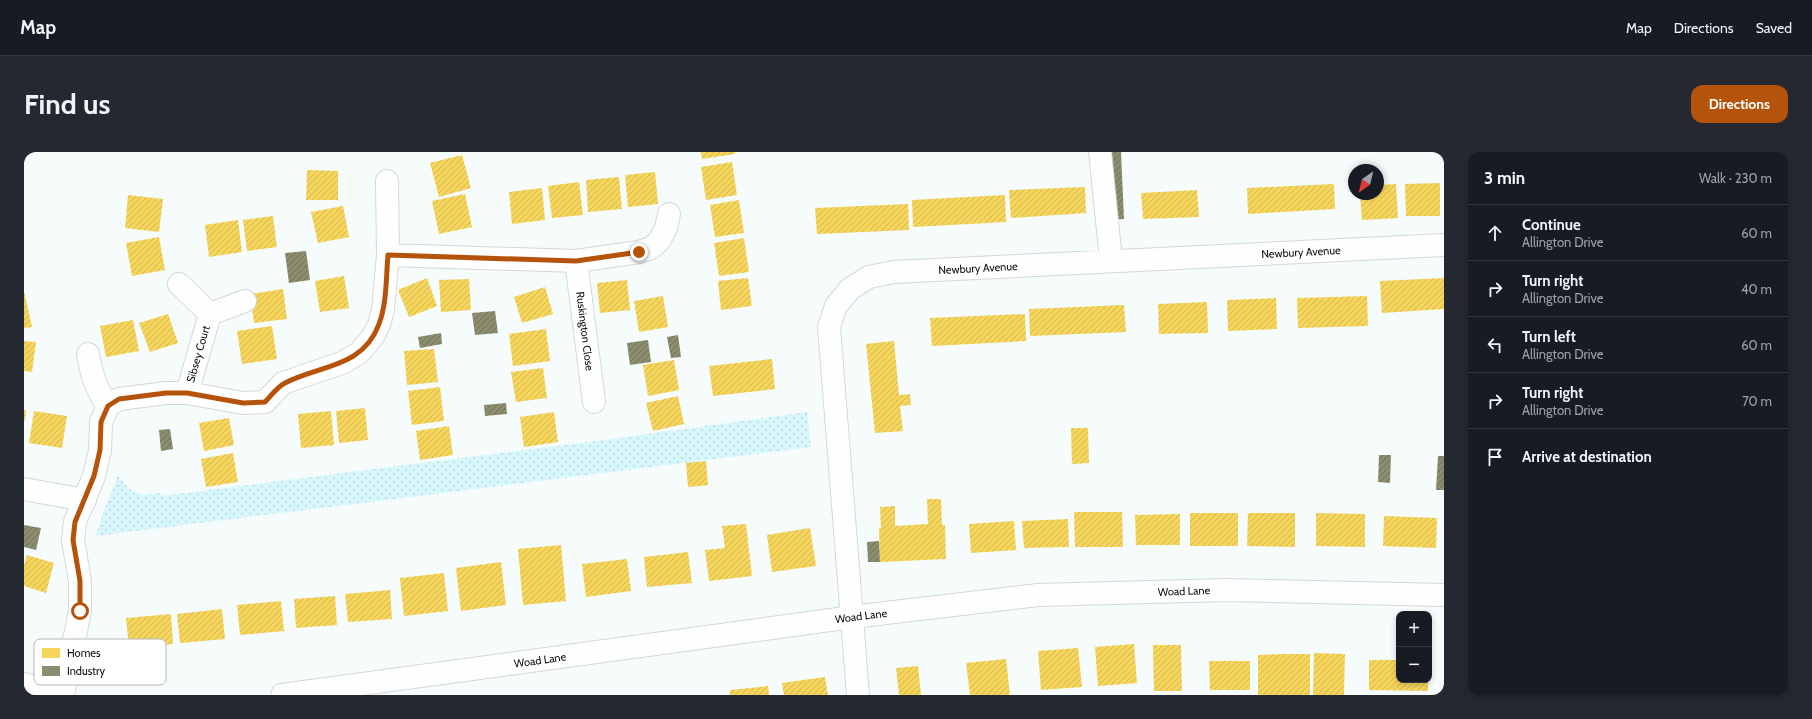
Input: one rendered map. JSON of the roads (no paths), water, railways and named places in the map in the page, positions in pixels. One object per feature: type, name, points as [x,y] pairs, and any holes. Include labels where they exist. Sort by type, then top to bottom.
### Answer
[{"type":"street","points":[[1100,152],[1111,261]]},
{"type":"street","points":[[74,639],[80,611],[80,581],[73,540],[75,522],[94,476],[100,450],[101,422],[108,406],[119,399],[166,393],[187,393],[243,403],[265,402],[283,383],[342,363],[359,353],[372,338],[379,324],[383,310],[388,255],[387,181]]},
{"type":"street","points":[[388,255],[576,261],[639,252],[651,248],[659,241],[666,228],[669,214]]},
{"type":"street","name":"Newbury Avenue","points":[[858,695],[829,327],[836,306],[850,290],[869,277],[894,272],[1444,245]]},
{"type":"street","name":"Ruskington Close","points":[[576,261],[594,402]]},
{"type":"street","name":"Sibsey Court","points":[[179,284],[210,314]]},
{"type":"street","name":"Sibsey Court","points":[[210,314],[245,301]]},
{"type":"street","name":"Sibsey Court","points":[[187,393],[210,314]]},
{"type":"street","points":[[88,354],[91,371],[99,393],[108,406]]},
{"type":"street","points":[[24,489],[85,500]]},
{"type":"street","name":"Woad Lane","points":[[282,695],[852,618],[1038,595],[1226,590],[1444,595]]},
{"type":"street","points":[[24,684],[62,695],[64,685]]}]
